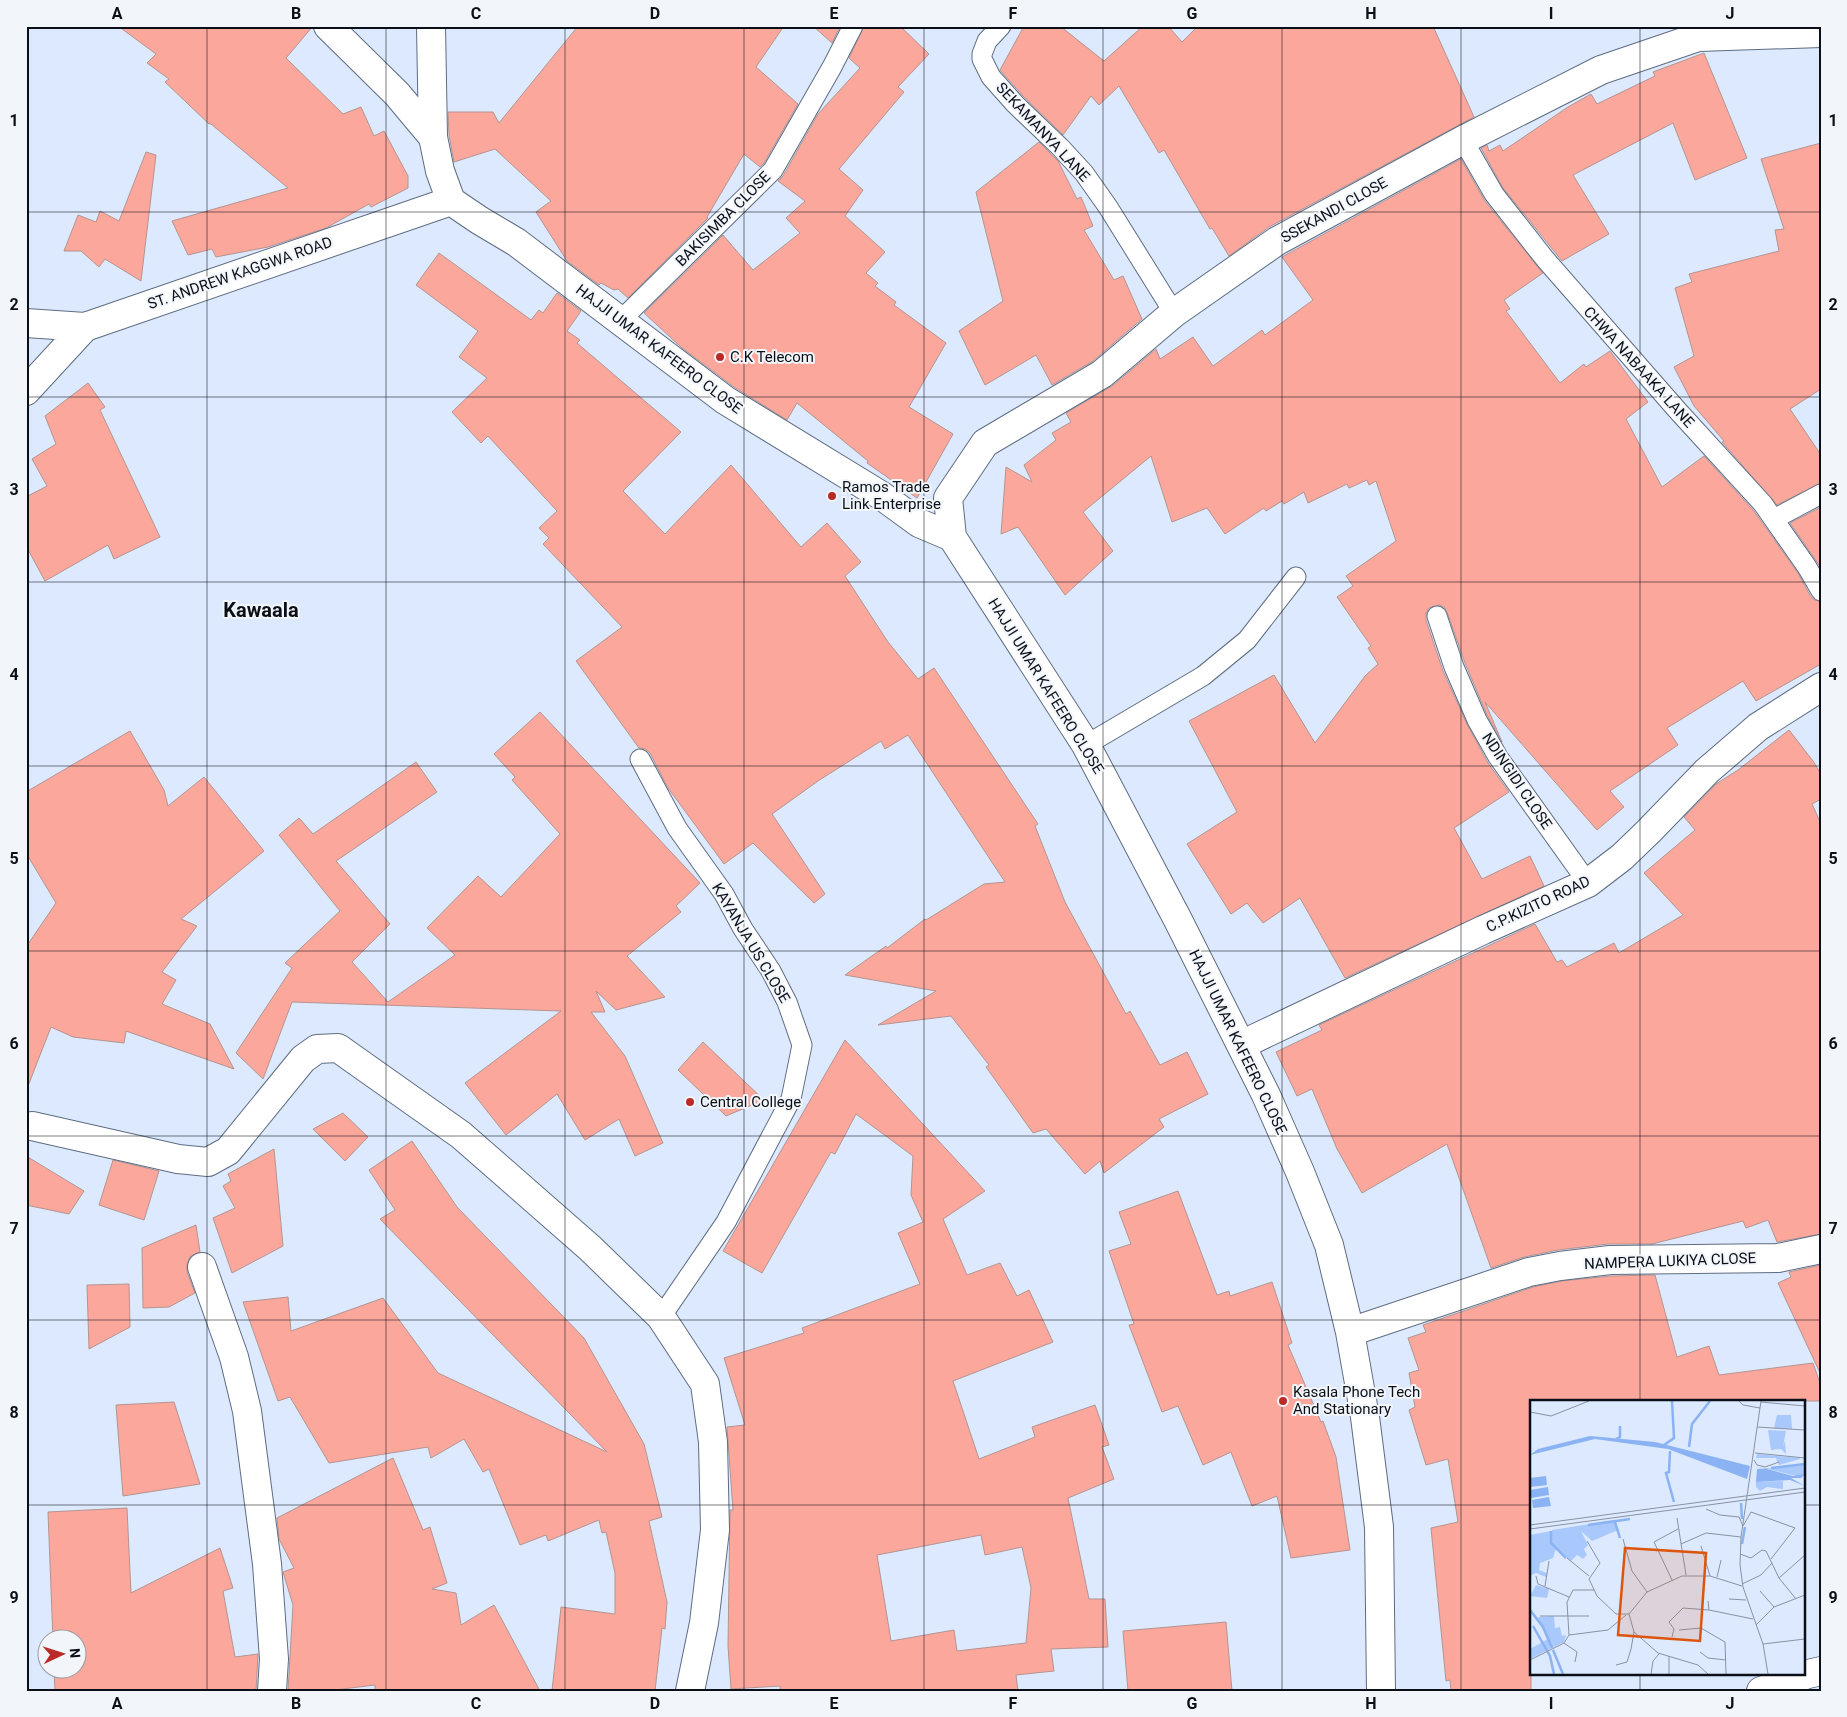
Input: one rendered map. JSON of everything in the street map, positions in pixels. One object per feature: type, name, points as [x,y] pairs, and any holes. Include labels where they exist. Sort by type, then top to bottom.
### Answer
[{"type":"street","points":[[328,26],[397,94],[433,137]]},
{"type":"street","points":[[431,26],[433,137],[440,171],[451,201]]},
{"type":"street","name":"SSEKANDI CLOSE","points":[[952,536],[948,498],[985,443],[1102,374],[1174,313],[1277,241],[1462,140],[1601,70],[1698,36],[1821,33]]},
{"type":"street","name":"HAJJI UMAR KAFEERO CLOSE","points":[[451,201],[516,242],[725,400],[882,496],[919,523],[952,536],[1086,745],[1241,1044],[1300,1172],[1329,1245],[1350,1332],[1365,1417],[1379,1527],[1380,1691]]},
{"type":"street","name":"ST. ANDREW KAGGWA ROAD","points":[[26,323],[85,327],[451,201]]},
{"type":"street","points":[[26,391],[85,327]]},
{"type":"street","name":"C.P.KIZITO ROAD","points":[[1241,1044],[1483,930],[1588,883],[1635,844],[1706,770],[1758,728],[1821,687]]},
{"type":"street","points":[[32,1126],[178,1159],[208,1162],[228,1151],[303,1059],[317,1049],[338,1048],[461,1135],[590,1248],[661,1317],[705,1384],[713,1442],[715,1530],[704,1622],[690,1691]]},
{"type":"street","name":"NAMPERA LUKIYA CLOSE","points":[[1350,1332],[1529,1272],[1560,1266],[1610,1260],[1778,1258],[1821,1249]]},
{"type":"street","points":[[202,1267],[234,1357],[248,1411],[267,1564],[274,1659],[272,1691]]},
{"type":"street","points":[[1762,1691],[1821,1671]]},
{"type":"lane","name":"BAKISIMBA CLOSE","points":[[621,320],[773,170],[832,67],[853,26]]},
{"type":"lane","name":"SEKAMANYA LANE","points":[[1001,26],[988,41],[982,54],[982,59],[991,77],[1015,104],[1084,173],[1108,207],[1174,313]]},
{"type":"lane","name":"CHWA NABAAKA LANE","points":[[1462,140],[1494,194],[1545,259],[1678,411],[1763,504],[1821,591]]},
{"type":"lane","points":[[1774,519],[1821,494]]},
{"type":"lane","points":[[1086,745],[1203,676],[1247,640],[1296,577]]},
{"type":"lane","name":"NDINGIDI CLOSE","points":[[1437,616],[1454,667],[1477,720],[1498,757],[1588,883]]},
{"type":"lane","name":"KAYANJA US CLOSE","points":[[640,759],[677,828],[724,894],[743,929],[771,971],[787,1002],[802,1046],[791,1099],[726,1222],[661,1317]]},
{"type":"building","points":[[118,26],[313,26],[286,58],[343,114],[361,107],[374,136],[384,131],[408,176],[408,188],[371,207],[369,204],[326,228],[268,247],[216,257],[212,249],[188,255],[172,221],[288,188],[209,124],[165,82],[169,79],[147,63],[156,54]]},
{"type":"building","points":[[578,26],[784,26],[756,67],[798,104],[764,163],[760,167],[744,154],[708,218],[628,298],[618,289],[614,290],[601,283],[599,285],[567,261],[536,212],[551,201],[495,149],[454,162],[449,135],[448,112],[493,112],[499,123]]},
{"type":"building","points":[[813,26],[840,26],[832,43]]},
{"type":"building","points":[[864,26],[900,26],[929,54],[898,87],[904,92],[839,169],[863,190],[845,216],[885,252],[866,273],[878,283],[875,286],[896,302],[894,305],[946,343],[909,407],[953,434],[917,498],[867,463],[868,461],[797,403],[787,420],[734,387],[682,348],[644,313],[723,235],[753,270],[800,233],[786,218],[805,201],[778,181],[783,176],[818,114],[860,68],[849,58]]},
{"type":"building","points":[[1024,26],[1060,26],[1104,61],[1143,26],[1168,26],[1182,42],[1198,26],[1433,26],[1474,117],[1269,227],[1229,256],[1212,228],[1210,229],[1164,150],[1159,153],[1119,86],[1099,105],[1091,96],[1063,135],[1023,96],[1000,70]]},
{"type":"building","points":[[1704,53],[1747,158],[1695,180],[1673,123],[1573,175],[1609,234],[1562,261],[1503,188],[1481,148],[1487,145],[1489,151],[1500,145],[1503,151],[1568,107],[1591,94],[1597,104],[1655,76],[1653,72]]},
{"type":"building","points":[[1039,142],[1058,161],[1077,199],[1081,197],[1093,226],[1084,230],[1114,280],[1123,276],[1142,319],[1093,361],[1052,385],[1036,355],[985,385],[959,331],[1003,301],[976,192]]},
{"type":"building","points":[[1821,143],[1821,389],[1790,409],[1821,455],[1821,483],[1777,505],[1722,442],[1724,441],[1694,406],[1674,367],[1694,356],[1675,288],[1692,282],[1689,274],[1779,251],[1775,230],[1784,229],[1761,159]]},
{"type":"building","points":[[146,152],[156,155],[141,281],[105,259],[99,267],[81,251],[64,251],[78,215],[96,222],[100,211],[119,221]]},
{"type":"building","points":[[1461,159],[1485,201],[1543,273],[1504,300],[1510,309],[1506,311],[1560,383],[1584,364],[1586,367],[1610,351],[1648,402],[1626,419],[1662,487],[1704,456],[1754,511],[1798,573],[1811,597],[1821,602],[1821,664],[1756,701],[1743,681],[1667,728],[1678,745],[1610,791],[1624,807],[1597,830],[1485,702],[1502,742],[1487,715],[1465,663],[1447,612],[1444,607],[1439,605],[1429,608],[1426,613],[1426,620],[1443,671],[1467,724],[1488,763],[1509,792],[1454,828],[1482,879],[1530,856],[1544,886],[1345,978],[1300,898],[1263,923],[1247,903],[1231,914],[1187,844],[1237,812],[1189,721],[1274,675],[1315,743],[1365,676],[1378,664],[1368,648],[1371,646],[1337,597],[1353,586],[1346,576],[1396,541],[1376,481],[1369,485],[1367,480],[1349,488],[1347,484],[1308,503],[1304,492],[1284,504],[1282,501],[1266,511],[1264,508],[1225,534],[1207,508],[1172,522],[1151,456],[1083,512],[1113,551],[1065,595],[1018,527],[1001,534],[1006,467],[1032,482],[1024,465],[1056,440],[1052,433],[1071,422],[1066,413],[1112,386],[1156,349],[1160,359],[1193,337],[1213,366],[1262,330],[1265,335],[1313,300],[1282,257]]},
{"type":"building","points":[[439,253],[531,320],[539,310],[543,313],[557,293],[581,311],[567,331],[580,340],[577,343],[681,432],[623,491],[665,534],[731,465],[801,547],[827,523],[861,562],[845,576],[888,642],[918,679],[934,668],[1038,824],[1035,826],[1065,902],[1126,1014],[1130,1011],[1160,1065],[1187,1052],[1208,1094],[1159,1119],[1164,1127],[1104,1173],[1100,1161],[1085,1174],[1046,1129],[1033,1133],[986,1067],[989,1065],[951,1016],[878,1025],[936,991],[845,975],[886,946],[887,948],[925,919],[984,884],[1005,882],[908,735],[885,749],[881,741],[818,781],[772,814],[825,894],[814,903],[753,843],[724,864],[668,788],[650,753],[645,749],[639,748],[576,661],[622,627],[543,544],[549,538],[539,528],[557,511],[488,436],[481,443],[452,412],[487,378],[459,357],[478,331],[416,285]]},
{"type":"building","points":[[88,383],[105,407],[100,410],[160,537],[114,559],[108,545],[45,581],[26,546],[26,497],[47,486],[32,459],[56,444],[45,416]]},
{"type":"building","points":[[1821,507],[1821,568],[1790,523]]},
{"type":"building","points":[[540,712],[700,883],[676,906],[681,912],[627,956],[665,997],[616,1010],[596,991],[605,1012],[591,1012],[625,1056],[663,1143],[635,1156],[619,1119],[585,1140],[557,1094],[506,1135],[465,1083],[561,1011],[292,1002],[263,1079],[236,1053],[292,968],[285,963],[340,911],[279,835],[299,818],[313,834],[416,762],[437,792],[336,861],[390,924],[352,962],[388,1002],[455,955],[427,928],[478,876],[501,897],[560,834],[512,780],[515,777],[494,754]]},
{"type":"building","points":[[1789,730],[1821,774],[1821,799],[1812,804],[1821,824],[1821,1234],[1777,1242],[1768,1220],[1746,1228],[1743,1221],[1652,1244],[1608,1244],[1558,1250],[1524,1257],[1491,1268],[1447,1144],[1362,1193],[1337,1149],[1312,1089],[1297,1096],[1276,1052],[1322,1030],[1319,1025],[1535,924],[1557,962],[1562,960],[1567,967],[1614,943],[1619,953],[1683,915],[1644,873],[1695,830],[1684,817],[1716,784],[1738,770]]},
{"type":"building","points":[[130,731],[164,790],[168,806],[204,777],[264,851],[181,919],[197,926],[162,972],[176,980],[162,1004],[210,1024],[234,1069],[126,1031],[124,1043],[73,1037],[51,1027],[28,1086],[26,1086],[26,947],[56,903],[26,853],[26,792]]},
{"type":"building","points":[[845,1040],[985,1191],[943,1219],[967,1275],[1000,1263],[1017,1296],[1029,1290],[1053,1342],[953,1381],[979,1459],[1035,1437],[1032,1427],[1095,1405],[1109,1445],[1102,1447],[1114,1479],[1068,1498],[1089,1599],[1105,1599],[1108,1647],[1051,1649],[1054,1671],[1016,1675],[1018,1691],[780,1691],[780,1686],[731,1689],[728,1646],[730,1510],[733,1510],[727,1427],[745,1425],[724,1358],[804,1333],[802,1328],[920,1284],[898,1233],[923,1222],[911,1195],[913,1156],[856,1114],[835,1154],[831,1152],[762,1273],[723,1251]],"holes":[[[981,1535],[985,1555],[1022,1547],[1031,1588],[1026,1643],[957,1651],[954,1630],[891,1641],[877,1555]]]},
{"type":"building","points":[[703,1042],[764,1100],[726,1116],[678,1070]]},
{"type":"building","points":[[343,1113],[368,1137],[345,1161],[313,1129]]},
{"type":"building","points":[[412,1141],[457,1207],[584,1338],[644,1444],[662,1517],[649,1521],[667,1602],[665,1629],[662,1628],[655,1691],[552,1691],[561,1607],[615,1614],[615,1573],[606,1532],[602,1533],[599,1520],[548,1541],[546,1535],[520,1545],[489,1469],[483,1472],[464,1439],[431,1458],[428,1447],[329,1463],[290,1397],[278,1401],[243,1302],[288,1297],[291,1331],[383,1298],[438,1373],[607,1452],[380,1219],[395,1210],[369,1170]]},
{"type":"building","points":[[274,1149],[283,1246],[232,1273],[213,1218],[235,1208],[223,1186],[231,1181],[228,1174]]},
{"type":"building","points":[[26,1156],[84,1191],[69,1214],[26,1205]]},
{"type":"building","points":[[113,1160],[159,1171],[144,1220],[99,1205]]},
{"type":"building","points":[[1178,1191],[1217,1295],[1229,1291],[1230,1296],[1272,1282],[1292,1343],[1288,1345],[1321,1422],[1323,1421],[1336,1457],[1350,1550],[1291,1558],[1277,1496],[1252,1506],[1231,1452],[1203,1465],[1178,1406],[1162,1412],[1129,1325],[1134,1324],[1109,1251],[1131,1244],[1119,1212]]},
{"type":"building","points":[[196,1225],[200,1252],[190,1257],[187,1265],[187,1272],[195,1293],[169,1307],[143,1308],[142,1248]]},
{"type":"building","points":[[1821,1265],[1821,1375],[1778,1283],[1791,1277],[1789,1272]]},
{"type":"building","points":[[1655,1275],[1677,1357],[1709,1346],[1719,1375],[1813,1363],[1821,1386],[1821,1401],[1530,1400],[1531,1691],[1451,1691],[1450,1680],[1446,1681],[1431,1528],[1458,1522],[1448,1459],[1426,1465],[1409,1410],[1415,1407],[1409,1373],[1419,1370],[1408,1338],[1426,1332],[1423,1325],[1533,1287],[1562,1281],[1611,1276]]},
{"type":"building","points":[[129,1284],[130,1327],[89,1349],[87,1285]]},
{"type":"building","points":[[174,1402],[200,1484],[123,1496],[116,1405]]},
{"type":"building","points":[[393,1458],[423,1530],[430,1527],[447,1583],[432,1589],[456,1593],[461,1625],[494,1605],[540,1691],[375,1691],[375,1685],[326,1691],[288,1691],[293,1605],[283,1572],[294,1568],[279,1539],[277,1518]]},
{"type":"building","points":[[127,1508],[131,1593],[220,1548],[233,1588],[223,1591],[235,1657],[258,1654],[256,1691],[55,1691],[54,1680],[88,1680],[88,1630],[53,1630],[48,1512]]},
{"type":"building","points":[[1226,1622],[1232,1691],[1128,1691],[1123,1631]]},
{"type":"place","name":"C.K Telecom","points":[[720,357]]},
{"type":"place","name":"Ramos Trade Link Enterprise","points":[[832,496]]},
{"type":"place","name":"Central College","points":[[690,1102]]},
{"type":"place","name":"Kasala Phone Tech And Stationary","points":[[1283,1401]]},
{"type":"district","name":"Kawaala","points":[[261,610]]}]
